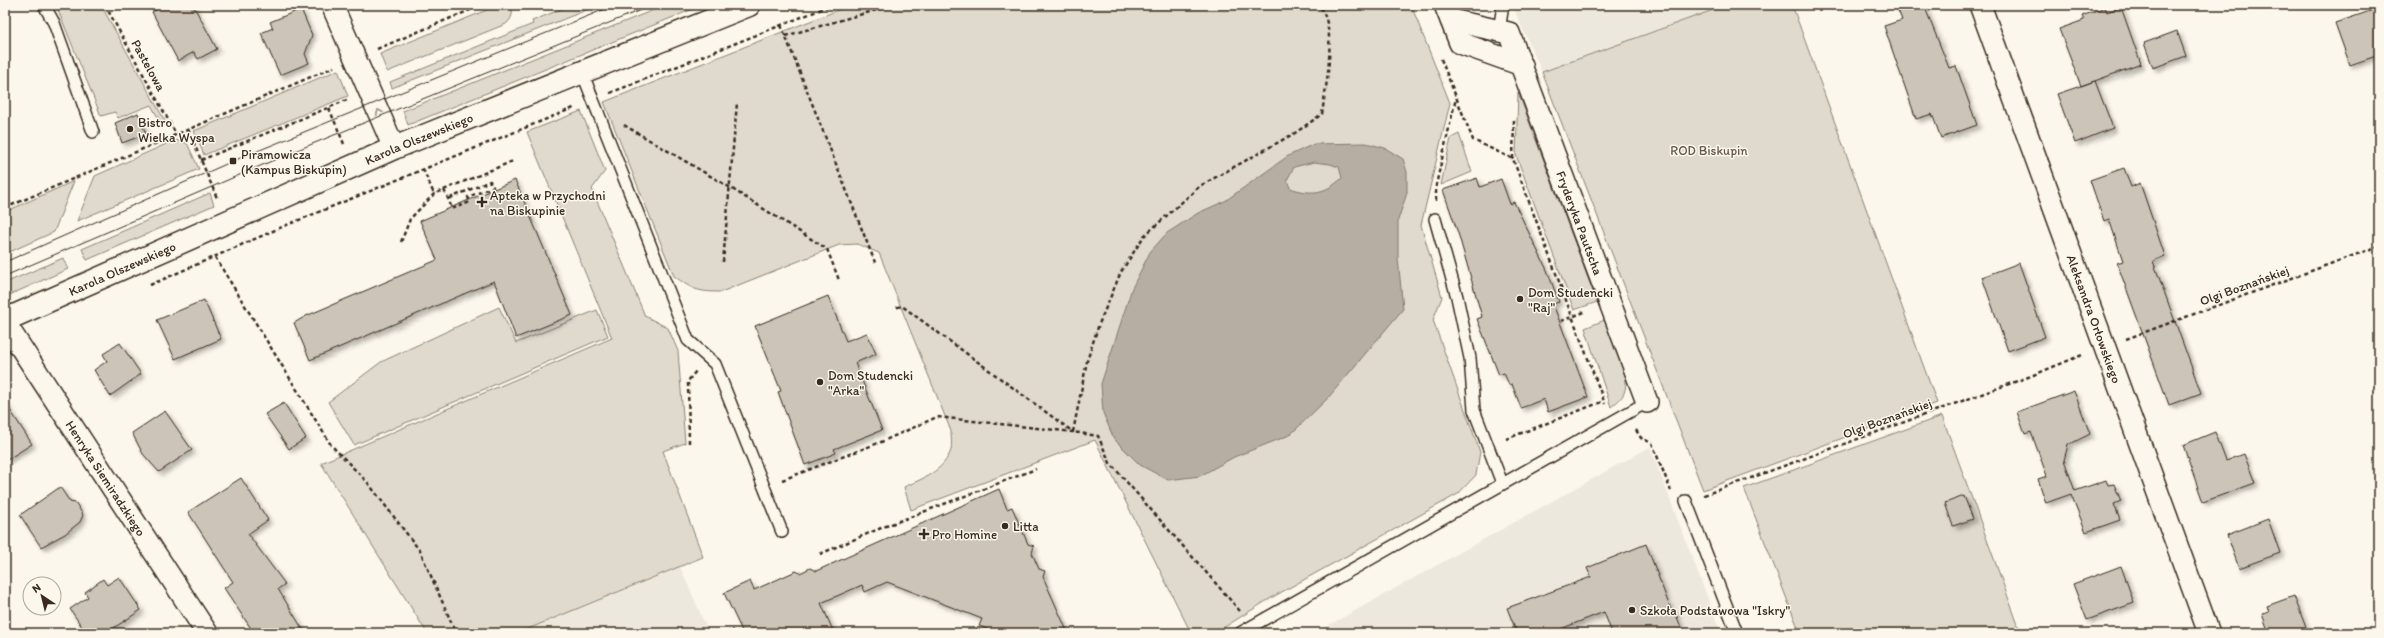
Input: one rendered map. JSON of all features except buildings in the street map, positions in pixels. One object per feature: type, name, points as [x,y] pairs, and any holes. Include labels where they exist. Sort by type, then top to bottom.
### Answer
[{"type":"street","points":[[332,5],[394,148]]},
{"type":"street","name":"Aleksandra Orłowskiego","points":[[1980,5],[2209,633]]},
{"type":"street","name":"Karola Olszewskiego","points":[[5,321],[394,148],[744,6]]},
{"type":"street","name":"Fryderyka Pautscha","points":[[1448,13],[1499,31],[1509,33],[1647,402]]},
{"type":"street","name":"Fryderyka Pautscha","points":[[1448,13],[1460,43],[1522,65]]},
{"type":"street","name":"Henryka Siemiradzkiego","points":[[5,321],[207,633]]},
{"type":"lane","points":[[44,5],[54,23],[93,132]]},
{"type":"lane","points":[[1499,31],[1503,5]]},
{"type":"lane","points":[[582,72],[688,340],[715,364],[782,532]]},
{"type":"lane","points":[[1435,219],[1457,297],[1470,358],[1474,410],[1486,446],[1502,483]]},
{"type":"lane","points":[[1240,633],[1647,402]]},
{"type":"lane","points":[[1686,501],[1737,633]]},
{"type":"path","name":"Pastelowa","points":[[104,5],[176,134]]},
{"type":"path","points":[[146,287],[423,169],[832,5]]},
{"type":"path","points":[[785,36],[894,5]]},
{"type":"path","points":[[1073,432],[1087,361],[1099,324],[1121,272],[1144,236],[1200,186],[1295,133],[1322,114],[1330,54],[1326,14],[1319,5]]},
{"type":"path","points":[[781,25],[876,265]]},
{"type":"path","points":[[1440,55],[1473,140],[1513,159],[1574,316],[1612,421]]},
{"type":"path","points":[[1435,219],[1436,185],[1456,97]]},
{"type":"path","points":[[201,160],[349,100]]},
{"type":"path","points":[[723,262],[737,103]]},
{"type":"path","points":[[329,108],[347,150]]},
{"type":"path","points":[[600,117],[610,116],[729,187],[827,249],[839,280]]},
{"type":"path","points":[[5,208],[188,129],[217,198],[224,195]]},
{"type":"path","points":[[338,148],[345,145]]},
{"type":"path","points":[[401,242],[410,219],[434,194],[513,161]]},
{"type":"path","points":[[423,169],[434,194]]},
{"type":"path","points":[[444,190],[452,209],[470,202],[468,197],[493,187],[490,181],[448,199]]},
{"type":"path","name":"Olgi Boznańskiej","points":[[2123,340],[2379,246]]},
{"type":"path","points":[[215,257],[331,445],[368,483],[420,551],[456,633]]},
{"type":"path","points":[[894,308],[902,306],[1073,432]]},
{"type":"path","points":[[1561,321],[1584,312]]},
{"type":"path","name":"Olgi Boznańskiej","points":[[1686,501],[2031,376],[2088,353]]},
{"type":"path","points":[[689,443],[688,381],[707,356]]},
{"type":"path","points":[[1486,446],[1604,401]]},
{"type":"path","points":[[1627,413],[1641,438],[1652,443],[1676,505],[1686,501]]},
{"type":"path","points":[[764,487],[881,442],[937,416],[1098,436],[1110,464],[1253,625]]},
{"type":"path","points":[[820,554],[881,528],[1036,469]]},
{"type":"path","points":[[726,633],[733,630]]},
{"type":"shaded area","points":[[1512,5],[1727,5],[1542,72]]},
{"type":"shaded area","points":[[1366,143],[1385,148],[1403,159],[1407,172],[1407,193],[1398,220],[1398,258],[1403,309],[1328,398],[1290,435],[1234,457],[1200,476],[1168,480],[1140,465],[1114,439],[1103,413],[1101,384],[1132,288],[1150,252],[1167,233],[1198,213],[1225,201],[1288,156],[1314,144]],"holes":[[[1314,162],[1339,167],[1342,178],[1330,187],[1318,192],[1305,192],[1290,188],[1287,180],[1294,167]]]},
{"type":"shaded area","points":[[1650,447],[1721,633],[1315,633]]},
{"type":"shaded area","points":[[680,567],[709,633],[518,633]]},
{"type":"green space","points":[[56,5],[101,5],[165,121],[165,125],[162,125],[151,105],[118,118],[115,112],[101,116]]},
{"type":"green space","points":[[499,5],[511,5],[512,15],[506,24],[387,72],[380,54]]},
{"type":"green space","points":[[571,5],[599,5],[392,88],[390,82],[533,24],[532,21]]},
{"type":"green space","points":[[666,5],[703,5],[408,125],[403,111]]},
{"type":"green space","points":[[851,5],[1411,5],[1450,103],[1421,225],[1442,297],[1433,320],[1480,452],[1476,475],[1458,494],[1271,598],[1215,633],[1191,633],[1095,440],[911,510],[904,487],[932,473],[943,464],[951,450],[951,431],[879,253],[857,244],[839,245],[721,292],[701,291],[691,287],[674,276],[604,102]]},
{"type":"green space","name":"ROD Biskupin","points":[[1727,5],[1792,5],[1937,403],[1703,490],[1542,72]]},
{"type":"green space","points":[[338,70],[348,96],[204,155],[194,131]]},
{"type":"green space","points":[[1518,92],[1597,302],[1574,310],[1516,155]]},
{"type":"green space","points":[[581,111],[605,171],[592,189],[645,316],[668,328],[678,351],[685,443],[663,451],[703,557],[518,633],[427,633],[321,463],[612,338],[527,132]]},
{"type":"green space","points":[[1459,134],[1472,172],[1441,185],[1451,138]]},
{"type":"green space","points":[[175,140],[187,143],[199,169],[77,221],[95,176]]},
{"type":"green space","points":[[74,181],[54,232],[5,254],[5,212]]},
{"type":"green space","points":[[210,193],[214,205],[87,260],[82,249]]},
{"type":"green space","points":[[63,258],[68,269],[5,297],[5,283]]},
{"type":"green space","points":[[499,307],[516,343],[597,310],[608,336],[354,445],[328,402],[381,362]]},
{"type":"green space","points":[[1607,319],[1621,356],[1626,376],[1624,393],[1611,407],[1585,328]]},
{"type":"green space","points":[[1942,416],[2021,633],[1800,633],[1744,488]]},
{"type":"tram line","points":[[5,262],[233,161],[615,5]]},
{"type":"tram line","points":[[5,276],[295,151],[653,5]]},
{"type":"place","name":"Bistro Wielka Wyspa","points":[[130,129]]},
{"type":"place","name":"Piramowicza (Kampus Biskupin)","points":[[233,161]]},
{"type":"place","name":"Apteka w Przychodni na Biskupinie","points":[[482,202]]},
{"type":"place","name":"Dom Studencki \"Raj\"","points":[[1520,299]]},
{"type":"place","name":"Dom Studencki \"Arka\"","points":[[820,382]]},
{"type":"place","name":"Litta","points":[[1005,526]]},
{"type":"place","name":"Pro Homine","points":[[924,534]]},
{"type":"place","name":"Szkoła Podstawowa \"Iskry\"","points":[[1632,610]]}]
